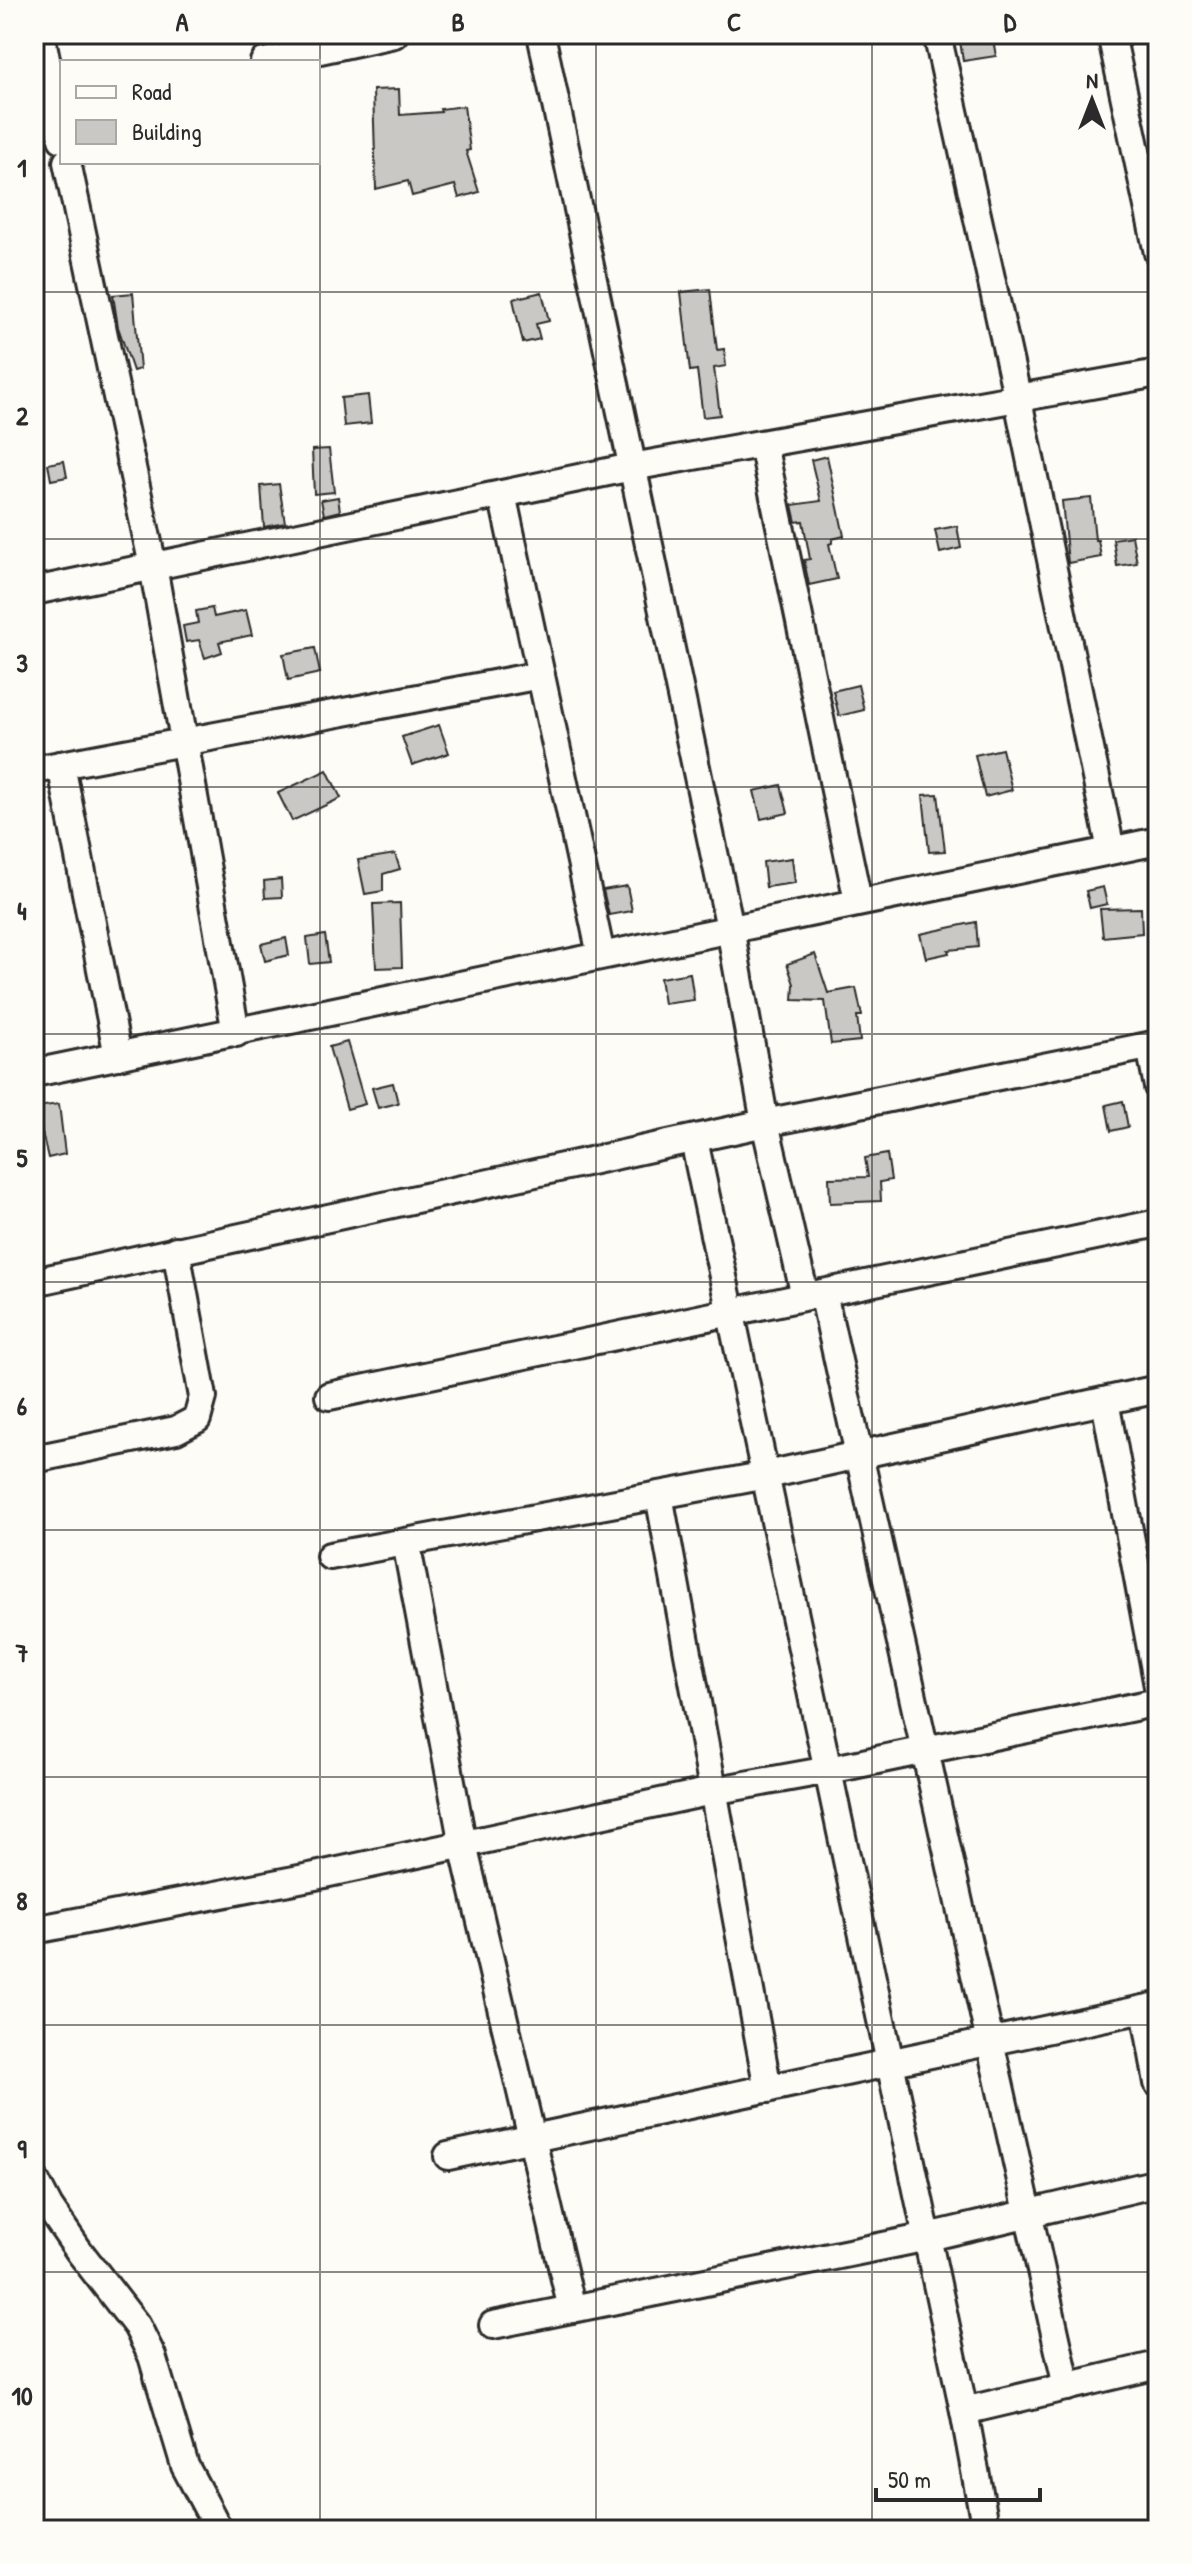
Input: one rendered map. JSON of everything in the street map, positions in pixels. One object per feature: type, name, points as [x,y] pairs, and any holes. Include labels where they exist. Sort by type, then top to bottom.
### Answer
[{"type":"street","points":[[41,34],[50,108],[60,134]]},
{"type":"street","points":[[274,52],[394,34]]},
{"type":"street","points":[[541,34],[730,928],[765,1123],[861,1454],[1067,2387]]},
{"type":"street","points":[[937,34],[1018,400],[1111,850]]},
{"type":"street","points":[[1111,34],[1152,195],[1158,253]]},
{"type":"street","points":[[67,164],[153,566],[236,1033]]},
{"type":"street","points":[[34,591],[632,467],[1158,373]]},
{"type":"street","points":[[763,444],[858,901]]},
{"type":"street","points":[[502,494],[601,955]]},
{"type":"street","points":[[34,770],[541,675]]},
{"type":"street","points":[[61,765],[118,1056]]},
{"type":"street","points":[[34,1073],[1158,841]]},
{"type":"street","points":[[34,1282],[765,1123],[1154,1045],[1158,1087]]},
{"type":"street","points":[[694,1140],[928,2237],[986,2530]]},
{"type":"street","points":[[329,1396],[1158,1223]]},
{"type":"street","points":[[34,1459],[176,1430],[197,1419],[203,1397],[176,1250]]},
{"type":"street","points":[[330,1556],[767,1475],[1158,1389]]},
{"type":"street","points":[[1105,1401],[1158,1686]]},
{"type":"street","points":[[659,1495],[768,2089]]},
{"type":"street","points":[[406,1542],[463,1845],[572,2309]]},
{"type":"street","points":[[34,1930],[1158,1702]]},
{"type":"street","points":[[448,2156],[1151,2008],[1158,2083]]},
{"type":"street","points":[[34,2178],[49,2207],[79,2251],[137,2326],[152,2356],[185,2466],[219,2530]]},
{"type":"street","points":[[493,2325],[928,2237],[1158,2183]]},
{"type":"street","points":[[964,2411],[1158,2365]]},
{"type":"building","points":[[959,34],[992,34],[996,56],[963,61]]},
{"type":"building","points":[[399,89],[400,115],[441,112],[440,109],[464,106],[470,150],[466,151],[479,192],[459,198],[455,185],[412,196],[408,181],[376,189],[373,90]]},
{"type":"building","points":[[710,289],[717,350],[724,349],[726,366],[714,368],[720,415],[703,417],[697,370],[690,371],[681,292]]},
{"type":"building","points":[[542,292],[549,321],[536,324],[540,339],[523,343],[513,299]]},
{"type":"building","points":[[133,293],[140,369],[133,371],[118,327],[113,295]]},
{"type":"building","points":[[368,395],[371,423],[344,426],[341,398]]},
{"type":"building","points":[[329,449],[334,492],[314,494],[312,450]]},
{"type":"building","points":[[827,456],[844,536],[832,539],[829,544],[837,579],[809,585],[804,560],[810,559],[803,521],[796,522],[792,505],[821,501],[811,460]]},
{"type":"building","points":[[64,461],[67,477],[51,480],[48,464]]},
{"type":"building","points":[[279,484],[285,523],[264,527],[261,486]]},
{"type":"building","points":[[338,497],[340,511],[324,515],[321,500]]},
{"type":"building","points":[[1091,498],[1095,540],[1098,540],[1101,557],[1068,563],[1062,501]]},
{"type":"building","points":[[957,526],[961,548],[940,553],[935,530]]},
{"type":"building","points":[[1132,536],[1137,563],[1117,566],[1113,539]]},
{"type":"building","points":[[212,608],[214,617],[246,610],[252,635],[219,642],[222,652],[205,658],[199,640],[186,642],[183,626],[198,623],[196,611]]},
{"type":"building","points":[[315,648],[320,673],[288,680],[283,654]]},
{"type":"building","points":[[858,685],[864,710],[839,716],[833,691]]},
{"type":"building","points":[[439,725],[449,753],[412,765],[402,737]]},
{"type":"building","points":[[1002,749],[1012,790],[985,797],[975,755]]},
{"type":"building","points":[[327,770],[341,798],[292,821],[278,793]]},
{"type":"building","points":[[781,785],[788,813],[761,819],[754,791]]},
{"type":"building","points":[[938,794],[945,851],[929,852],[923,795]]},
{"type":"building","points":[[395,854],[400,869],[383,874],[383,891],[365,894],[358,860]]},
{"type":"building","points":[[792,858],[795,883],[766,887],[763,862]]},
{"type":"building","points":[[281,879],[282,897],[265,898],[264,881]]},
{"type":"building","points":[[627,886],[632,911],[609,915],[603,890]]},
{"type":"building","points":[[1103,887],[1107,904],[1090,908],[1086,891]]},
{"type":"building","points":[[400,903],[402,967],[376,968],[373,904]]},
{"type":"building","points":[[1141,908],[1142,933],[1103,937],[1100,909]]},
{"type":"building","points":[[976,922],[978,947],[948,950],[949,953],[926,958],[920,934]]},
{"type":"building","points":[[325,935],[329,962],[310,964],[307,938]]},
{"type":"building","points":[[286,938],[289,955],[265,961],[261,944]]},
{"type":"building","points":[[815,954],[828,993],[856,988],[862,1016],[857,1016],[860,1041],[831,1044],[825,1001],[793,1000],[794,984],[787,964]]},
{"type":"building","points":[[690,973],[694,1000],[664,1004],[660,978]]},
{"type":"building","points":[[347,1042],[365,1104],[347,1109],[329,1047]]},
{"type":"building","points":[[393,1083],[398,1103],[378,1108],[372,1088]]},
{"type":"building","points":[[1123,1101],[1128,1127],[1111,1131],[1106,1105]]},
{"type":"building","points":[[59,1104],[65,1154],[48,1158],[36,1107]]},
{"type":"building","points":[[887,1154],[891,1180],[880,1182],[881,1201],[830,1203],[829,1178],[868,1177],[865,1158]]}]
